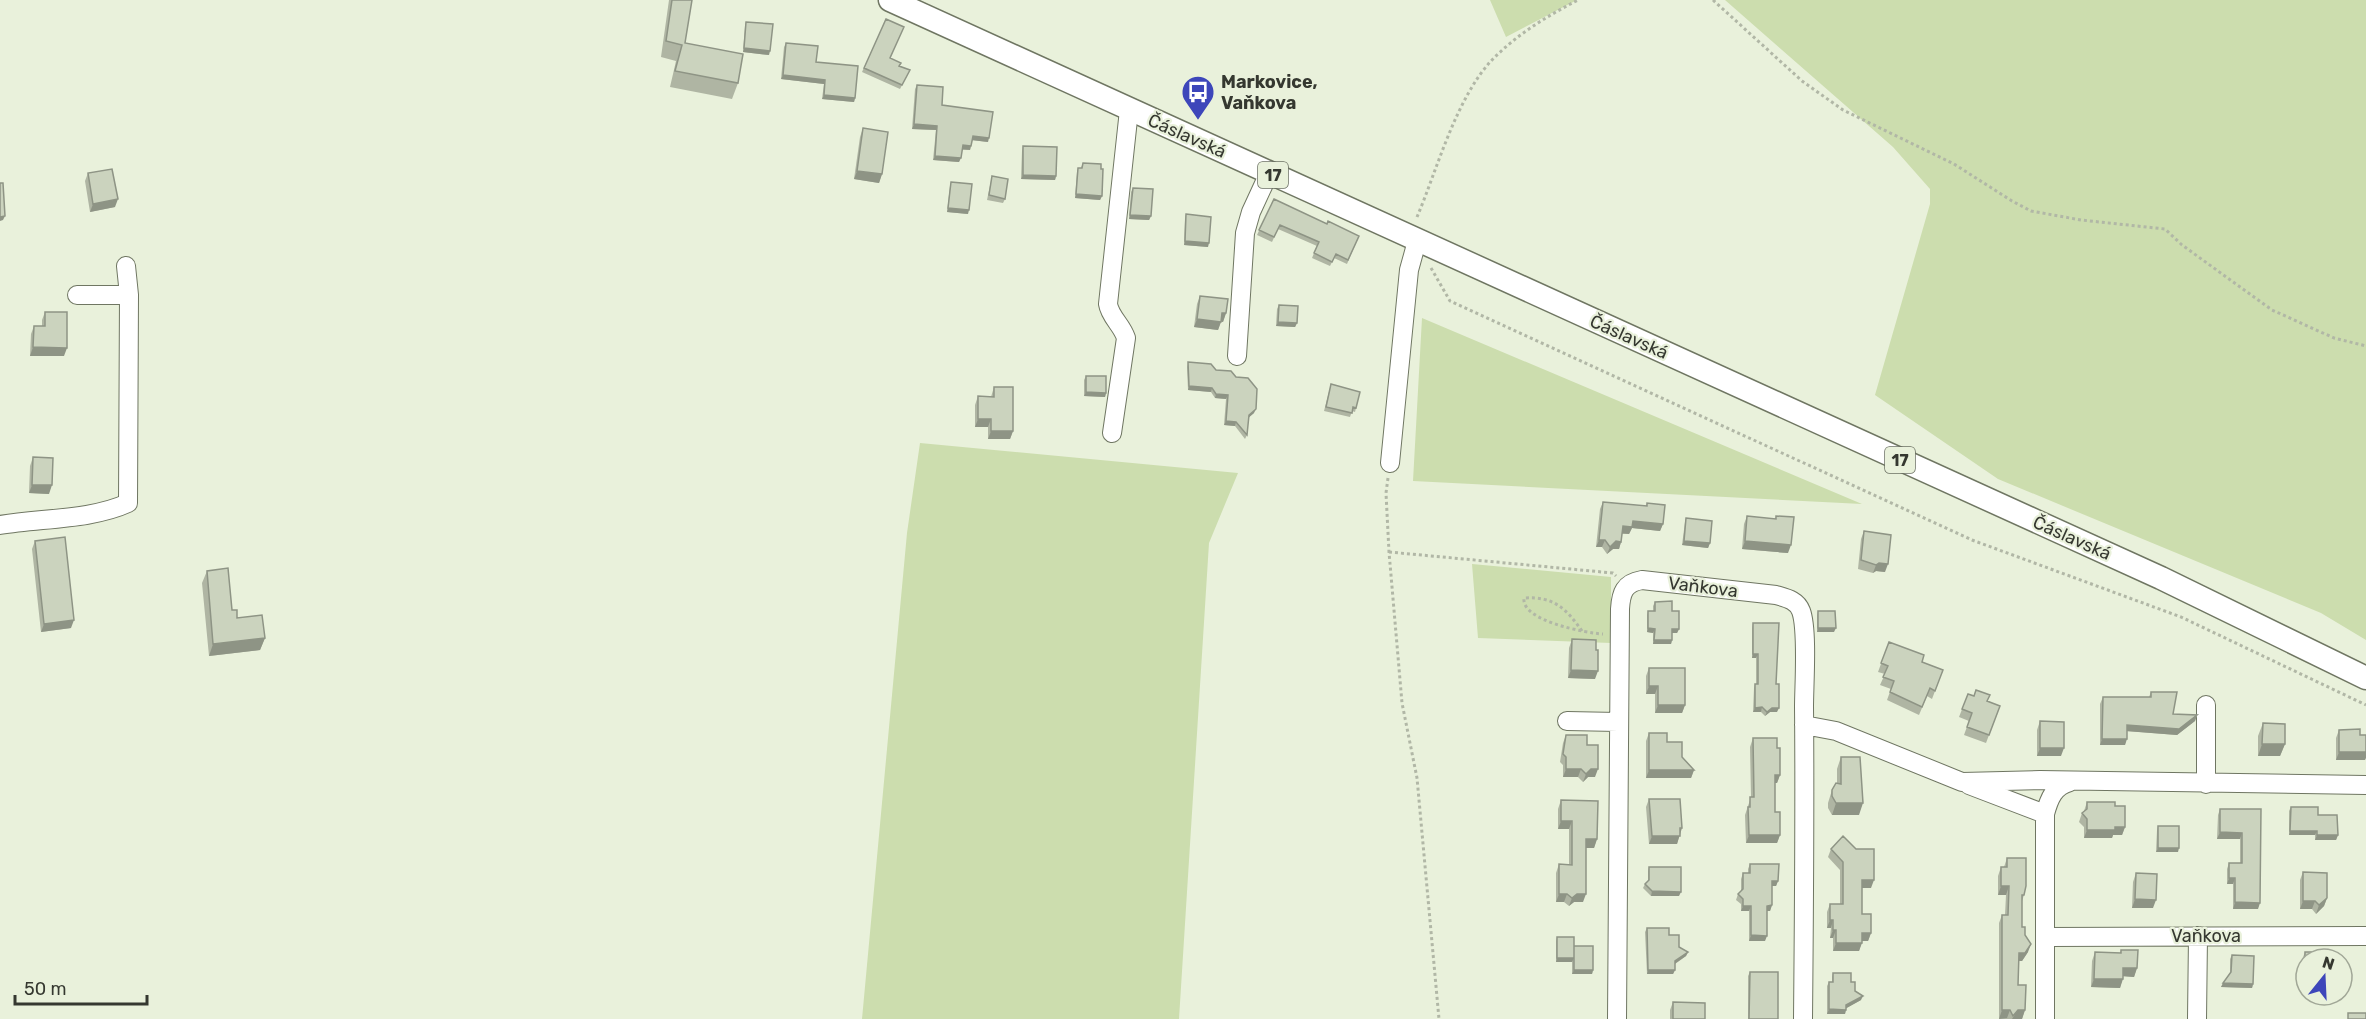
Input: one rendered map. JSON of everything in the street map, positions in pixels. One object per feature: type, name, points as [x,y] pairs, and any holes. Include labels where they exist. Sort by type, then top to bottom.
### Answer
[{"type":"main road","name":"Čáslavská","points":[[890,0],[1269,173],[1413,244],[2161,578],[2366,678]]},
{"type":"street","points":[[1112,433],[1126,338],[1124,331],[1110,312],[1108,304],[1129,110]]},
{"type":"street","points":[[1236,356],[1245,233],[1251,212],[1269,173]]},
{"type":"street","points":[[1390,463],[1408,270],[1413,244]]},
{"type":"street","points":[[0,525],[110,512],[129,503],[129,295],[126,266]]},
{"type":"street","points":[[77,295],[129,295]]},
{"type":"street","name":"Vaňkova","points":[[1627,586],[1633,582],[1650,580],[1776,595],[1792,600],[1798,605],[1803,620],[1803,1019]]},
{"type":"street","points":[[1617,1019],[1620,634],[1621,600],[1627,586]]},
{"type":"street","points":[[2205,784],[2206,705]]},
{"type":"street","points":[[1567,721],[1618,722]]},
{"type":"street","points":[[1804,725],[1836,731],[2045,814]]},
{"type":"street","points":[[1962,782],[2366,785]]},
{"type":"street","points":[[2045,1019],[2045,814],[2056,789],[2070,782]]},
{"type":"street","points":[[2197,1019],[2198,936]]},
{"type":"street","name":"Vaňkova","points":[[2046,937],[2366,936]]},
{"type":"path","points":[[1578,0],[1541,20],[1491,61],[1467,97],[1413,244],[1432,269],[1450,301],[1972,540],[2181,617],[2366,705]]},
{"type":"path","points":[[1713,0],[1802,81],[1843,110],[1954,164],[2012,201],[2031,211],[2081,220],[2164,229],[2182,245],[2272,310],[2334,339],[2366,346]]},
{"type":"path","points":[[1390,463],[1386,494],[1402,703],[1417,778],[1439,1019]]},
{"type":"path","points":[[1389,552],[1613,573],[1627,586]]},
{"type":"path","points":[[1582,631],[1563,607],[1543,599],[1524,598],[1525,608],[1533,615],[1582,631],[1620,634]]},
{"type":"green space","points":[[1490,0],[1577,0],[1506,37]]},
{"type":"green space","points":[[1725,0],[2366,0],[2366,640],[2321,613],[1998,479],[1875,395],[1930,204],[1930,189],[1893,147]]},
{"type":"green space","points":[[1422,318],[1862,504],[1413,481]]},
{"type":"green space","points":[[920,443],[1238,473],[1209,543],[1179,1019],[862,1019],[907,533]]},
{"type":"green space","points":[[1472,564],[1611,577],[1611,643],[1478,638]]},
{"type":"building","points":[[672,0],[692,0],[685,43],[743,54],[738,83],[675,71],[682,45],[666,41]]},
{"type":"building","points":[[886,19],[904,27],[890,58],[901,63],[899,66],[910,70],[902,85],[864,68]]},
{"type":"building","points":[[746,22],[773,24],[770,51],[744,48]]},
{"type":"building","points":[[786,43],[818,46],[816,62],[858,66],[855,98],[824,95],[825,80],[783,75]]},
{"type":"building","points":[[917,85],[943,87],[942,105],[993,112],[989,138],[973,136],[971,146],[963,145],[961,158],[935,156],[937,126],[914,124]]},
{"type":"building","points":[[863,128],[888,132],[882,174],[857,171]]},
{"type":"building","points":[[1023,146],[1057,147],[1056,176],[1023,175]]},
{"type":"building","points":[[1083,163],[1101,164],[1101,169],[1103,169],[1102,196],[1076,194],[1078,168],[1082,168]]},
{"type":"building","points":[[112,169],[118,199],[93,204],[88,173]]},
{"type":"building","points":[[992,176],[1008,179],[1005,199],[989,195]]},
{"type":"building","points":[[951,182],[972,184],[969,210],[948,208]]},
{"type":"building","points":[[0,183],[3,183],[5,216],[0,217]]},
{"type":"building","points":[[1133,188],[1153,189],[1151,216],[1130,215]]},
{"type":"building","points":[[1274,199],[1359,236],[1348,260],[1336,254],[1332,262],[1314,253],[1319,242],[1280,225],[1274,237],[1259,230]]},
{"type":"building","points":[[1186,214],[1211,217],[1209,243],[1185,241]]},
{"type":"building","points":[[1200,296],[1228,299],[1226,313],[1222,313],[1221,322],[1197,319]]},
{"type":"building","points":[[1279,305],[1298,306],[1297,323],[1278,322]]},
{"type":"building","points":[[45,312],[67,312],[67,348],[33,347],[34,326],[45,326]]},
{"type":"building","points":[[1188,362],[1211,364],[1216,370],[1231,371],[1236,377],[1248,378],[1257,389],[1256,409],[1249,415],[1247,435],[1236,422],[1226,421],[1228,395],[1216,394],[1212,388],[1189,386]]},
{"type":"building","points":[[1086,376],[1106,376],[1106,393],[1086,392]]},
{"type":"building","points":[[1331,384],[1360,392],[1356,408],[1353,407],[1352,413],[1326,407]]},
{"type":"building","points":[[994,387],[1013,387],[1013,431],[991,431],[991,419],[978,419],[978,396],[994,397]]},
{"type":"building","points":[[33,457],[53,458],[52,485],[32,485]]},
{"type":"building","points":[[1603,502],[1647,506],[1647,503],[1665,505],[1663,524],[1633,521],[1632,527],[1623,526],[1621,542],[1616,541],[1610,547],[1605,540],[1599,540]]},
{"type":"building","points":[[1747,516],[1776,519],[1776,516],[1794,517],[1791,545],[1745,541]]},
{"type":"building","points":[[1686,518],[1712,521],[1710,543],[1684,541]]},
{"type":"building","points":[[1864,531],[1891,535],[1888,564],[1876,565],[1861,560]]},
{"type":"building","points":[[65,537],[74,620],[44,624],[35,541]]},
{"type":"building","points":[[228,568],[232,610],[237,610],[237,618],[262,615],[265,638],[213,644],[207,571]]},
{"type":"building","points":[[1672,601],[1672,611],[1679,611],[1679,629],[1672,629],[1672,640],[1654,640],[1655,629],[1648,628],[1648,611],[1655,611],[1655,602]]},
{"type":"building","points":[[1818,611],[1835,611],[1836,628],[1818,628]]},
{"type":"building","points":[[1753,623],[1779,623],[1776,684],[1779,684],[1779,708],[1772,708],[1767,712],[1762,707],[1755,708],[1758,654],[1753,654]]},
{"type":"building","points":[[1572,639],[1596,640],[1598,671],[1571,670]]},
{"type":"building","points":[[1889,642],[1924,655],[1922,662],[1943,670],[1935,691],[1930,688],[1922,707],[1890,692],[1894,681],[1883,677],[1888,666],[1881,663]]},
{"type":"building","points":[[1649,668],[1685,668],[1685,705],[1658,705],[1658,686],[1649,686]]},
{"type":"building","points":[[1976,690],[1990,695],[1987,701],[2000,706],[1989,735],[1967,727],[1972,713],[1962,709],[1968,694],[1974,696]]},
{"type":"building","points":[[2151,692],[2177,692],[2173,714],[2197,715],[2179,729],[2127,725],[2127,739],[2102,739],[2103,697],[2151,697]]},
{"type":"building","points":[[2040,721],[2064,722],[2064,748],[2040,748]]},
{"type":"building","points":[[2263,723],[2285,724],[2285,744],[2262,744]]},
{"type":"building","points":[[2360,729],[2360,735],[2366,735],[2366,752],[2339,752],[2339,730]]},
{"type":"building","points":[[1649,733],[1667,733],[1667,742],[1682,742],[1682,757],[1694,770],[1649,770]]},
{"type":"building","points":[[1566,735],[1587,735],[1587,745],[1598,745],[1598,769],[1591,769],[1586,774],[1581,769],[1566,769],[1566,757],[1563,754]]},
{"type":"building","points":[[1753,738],[1777,738],[1777,748],[1780,748],[1780,775],[1775,775],[1775,812],[1780,812],[1780,835],[1749,835],[1748,807],[1750,807],[1750,797],[1754,797]]},
{"type":"building","points":[[1841,757],[1860,757],[1863,803],[1836,803],[1832,796],[1836,783],[1841,784]]},
{"type":"building","points":[[1649,799],[1680,799],[1682,828],[1680,828],[1680,836],[1652,836]]},
{"type":"building","points":[[1561,800],[1598,801],[1597,839],[1586,839],[1586,894],[1577,894],[1572,898],[1567,894],[1559,894],[1559,864],[1572,865],[1572,821],[1561,821]]},
{"type":"building","points":[[2087,802],[2115,802],[2115,806],[2125,806],[2125,827],[2115,827],[2115,830],[2087,830],[2087,819],[2082,813],[2087,809]]},
{"type":"building","points":[[2291,807],[2318,807],[2318,815],[2337,815],[2338,835],[2317,835],[2317,831],[2290,831]]},
{"type":"building","points":[[2220,809],[2261,809],[2260,903],[2235,902],[2235,878],[2229,878],[2229,863],[2242,863],[2242,833],[2220,832]]},
{"type":"building","points":[[2158,826],[2179,826],[2179,848],[2158,848]]},
{"type":"building","points":[[1843,836],[1856,849],[1874,849],[1874,880],[1862,880],[1862,914],[1871,914],[1871,933],[1862,933],[1862,943],[1836,943],[1836,930],[1833,930],[1833,920],[1830,920],[1830,904],[1843,904],[1843,862],[1831,849]]},
{"type":"building","points":[[2007,858],[2026,858],[2026,886],[2024,895],[2022,895],[2022,927],[2025,927],[2025,935],[2031,944],[2025,953],[2019,953],[2018,985],[2026,985],[2025,1010],[2018,1010],[2013,1016],[2010,1010],[2002,1010],[2002,915],[2008,915],[2009,886],[2001,886],[2001,867],[2007,867]]},
{"type":"building","points":[[1750,864],[1779,864],[1778,881],[1772,881],[1772,905],[1767,906],[1767,936],[1751,935],[1751,906],[1743,906],[1743,899],[1738,894],[1743,889],[1743,873],[1750,873]]},
{"type":"building","points":[[1649,867],[1681,867],[1681,892],[1652,891],[1645,884],[1649,880]]},
{"type":"building","points":[[2303,872],[2327,873],[2327,898],[2319,905],[2315,901],[2303,901]]},
{"type":"building","points":[[2136,873],[2157,874],[2156,900],[2135,899]]},
{"type":"building","points":[[1647,928],[1669,928],[1669,935],[1679,935],[1679,947],[1688,952],[1675,961],[1675,970],[1648,970]]},
{"type":"building","points":[[1557,937],[1574,937],[1574,958],[1557,958]]},
{"type":"building","points":[[1574,946],[1593,946],[1593,970],[1574,970]]},
{"type":"building","points":[[2121,950],[2138,950],[2137,968],[2123,968],[2123,979],[2094,979],[2095,952],[2121,953]]},
{"type":"building","points":[[2232,955],[2254,956],[2253,984],[2223,983],[2231,972]]},
{"type":"building","points":[[1750,972],[1778,972],[1778,1019],[1749,1019]]},
{"type":"building","points":[[1833,973],[1851,973],[1851,982],[1855,982],[1855,991],[1863,996],[1846,1005],[1846,1010],[1829,1009],[1829,982],[1833,982]]},
{"type":"building","points":[[1673,1002],[1705,1003],[1705,1019],[1673,1019]]},
{"type":"building","points":[[2348,1013],[2366,1013],[2366,1019],[2348,1019]]},
{"type":"place","name":"Markovice, Vaňkova","points":[[1198,121]]}]
